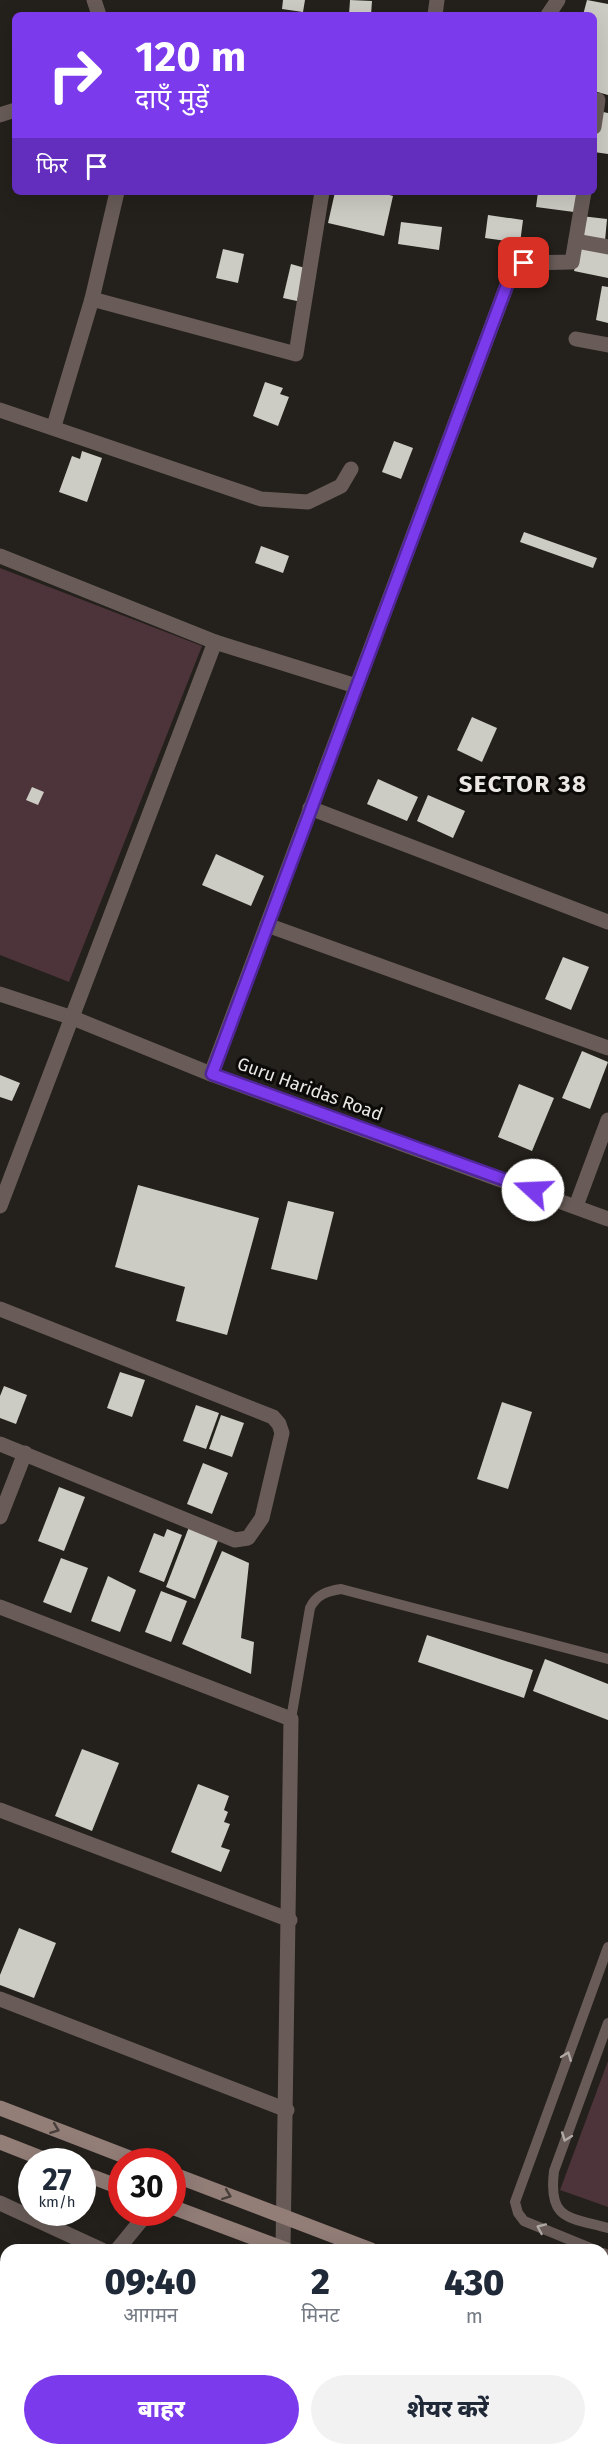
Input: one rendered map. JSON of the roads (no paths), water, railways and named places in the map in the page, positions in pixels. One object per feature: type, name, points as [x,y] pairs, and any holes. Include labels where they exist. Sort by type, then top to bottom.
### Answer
[{"type":"main road","points":[[0,2108],[108,2150]]},
{"type":"main road","points":[[0,2142],[18,2149]]},
{"type":"main road","points":[[186,2179],[355,2244]]},
{"type":"main road","points":[[186,2212],[272,2244]]},
{"type":"street","points":[[564,0],[574,0]]},
{"type":"street","points":[[597,107],[598,100]]},
{"type":"street","points":[[54,426],[92,299],[116,195]]},
{"type":"street","points":[[92,299],[296,354],[322,195]]},
{"type":"street","points":[[212,1074],[510,277],[524,263],[572,262],[584,195]]},
{"type":"street","points":[[576,241],[608,247]]},
{"type":"street","points":[[576,339],[608,345]]},
{"type":"street","points":[[0,410],[54,426],[261,499],[308,502],[341,486],[351,470]]},
{"type":"street","points":[[0,556],[215,642],[356,686]]},
{"type":"street","points":[[0,1206],[215,642]]},
{"type":"street","points":[[310,808],[608,922]]},
{"type":"street","points":[[267,925],[608,1048]]},
{"type":"street","name":"Guru Haridas Road","points":[[0,994],[72,1018],[212,1074],[608,1219]]},
{"type":"street","points":[[576,1206],[608,1120]]},
{"type":"street","points":[[0,1309],[273,1418],[279,1424],[282,1433],[262,1518],[248,1538],[235,1540],[0,1444]]},
{"type":"street","points":[[0,1517],[25,1453]]},
{"type":"street","points":[[0,1607],[291,1719],[285,2244]]},
{"type":"street","points":[[0,1810],[290,1920]]},
{"type":"street","points":[[0,1999],[287,2110]]},
{"type":"street","points":[[0,2203],[89,2244]]},
{"type":"street","points":[[122,2244],[137,2226]]},
{"type":"lane","points":[[291,1719],[310,1608],[313,1600],[328,1591],[341,1589],[607,1657]]},
{"type":"lane","points":[[580,2244],[524,2221],[514,2202],[608,1947]]},
{"type":"lane","points":[[608,2023],[554,2171],[551,2189],[553,2202],[559,2211],[573,2218],[608,2228]]},
{"type":"district","name":"SECTOR 38","points":[[523,784]]}]
